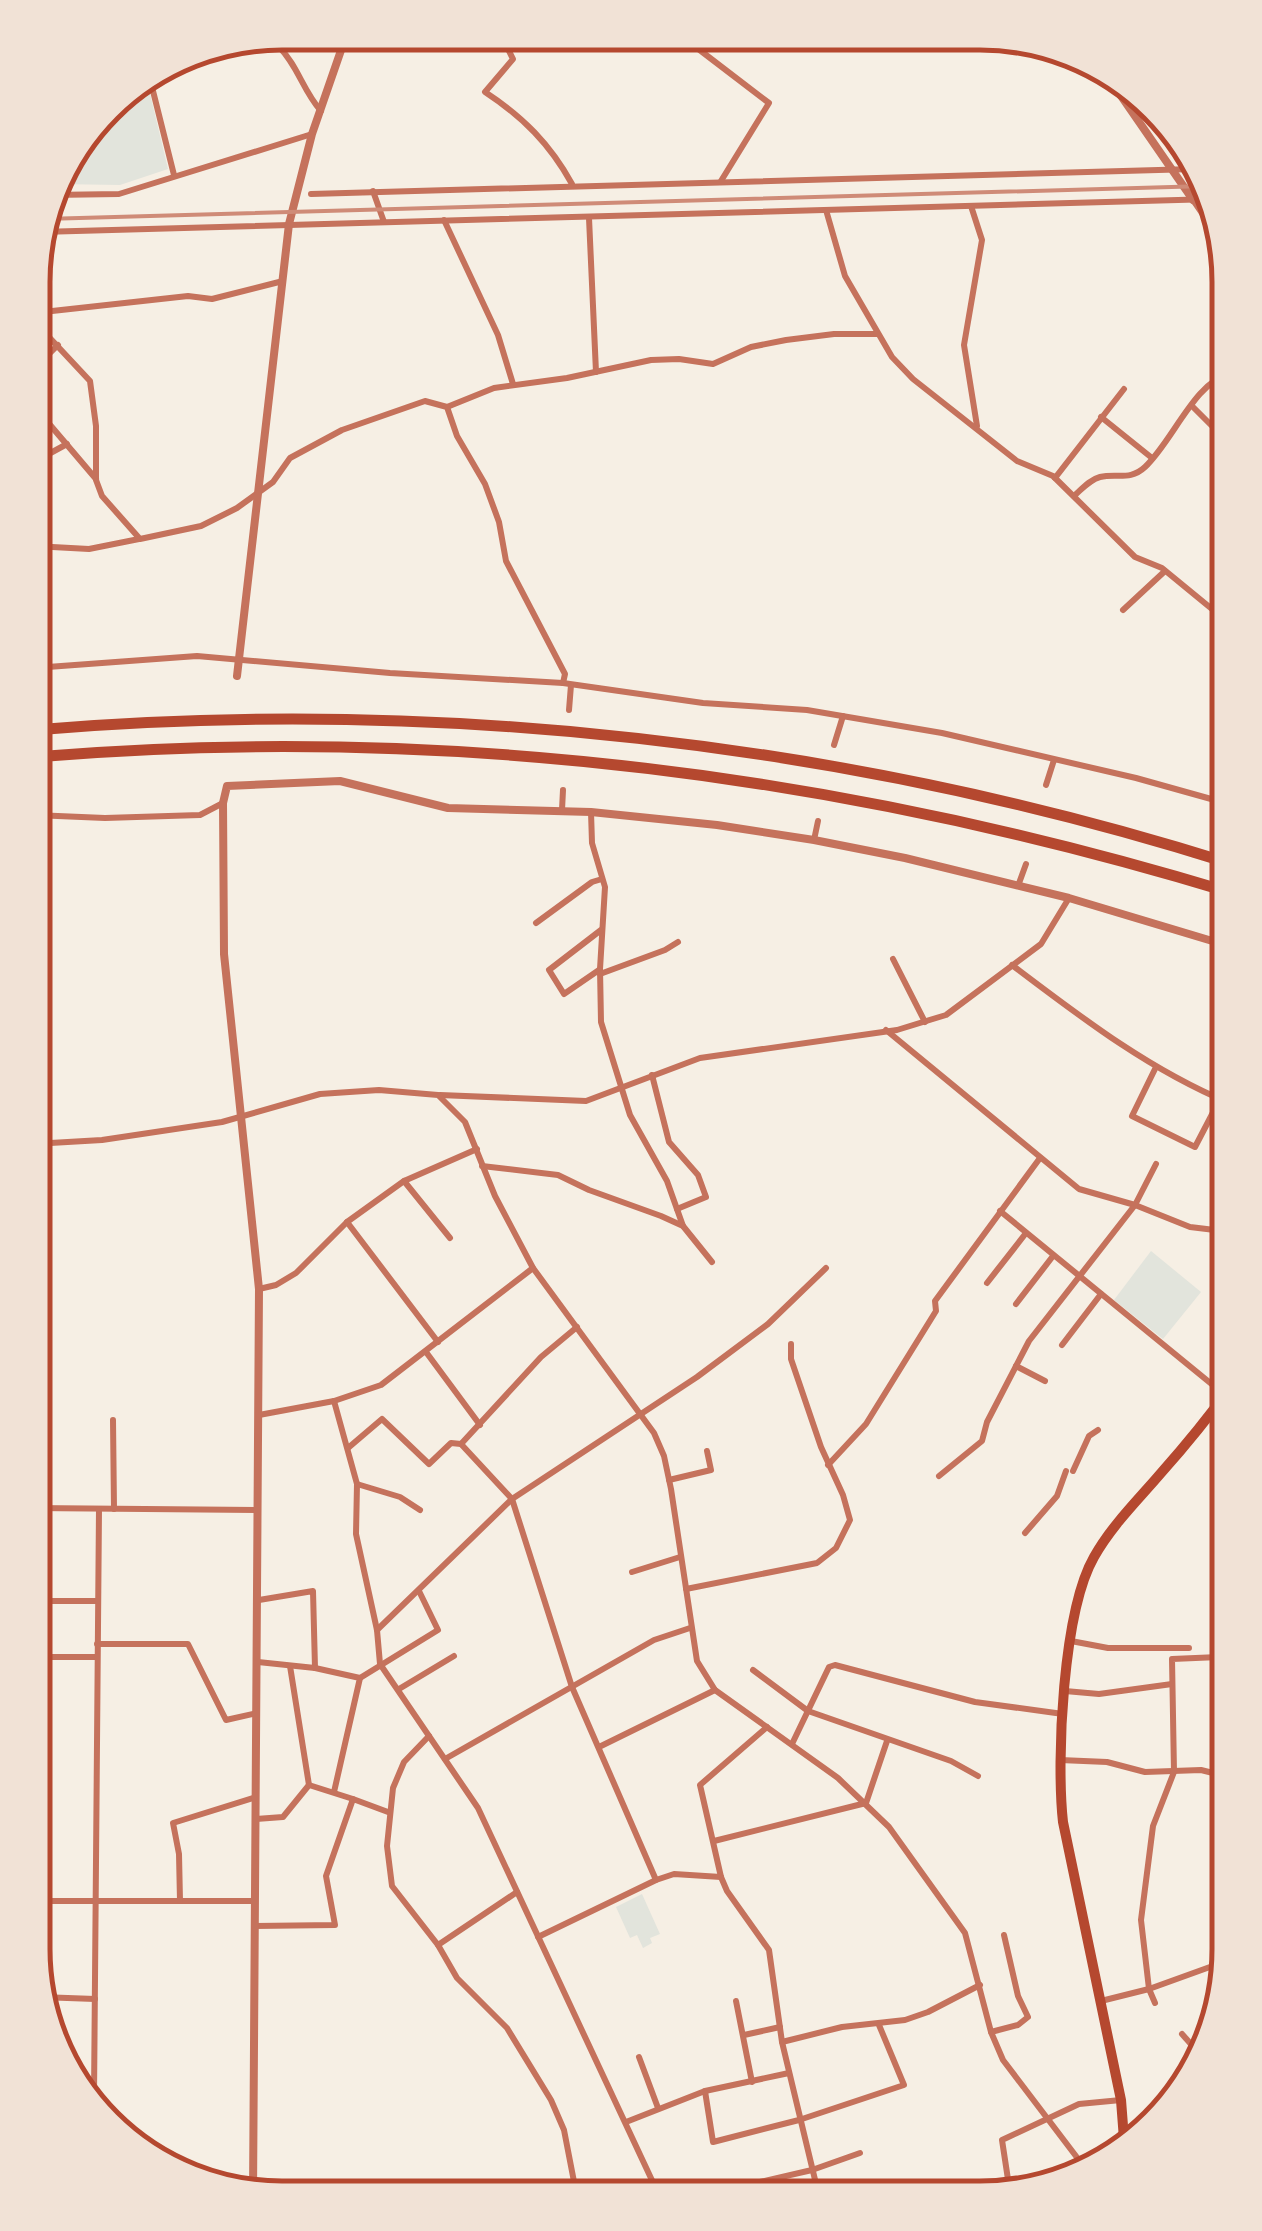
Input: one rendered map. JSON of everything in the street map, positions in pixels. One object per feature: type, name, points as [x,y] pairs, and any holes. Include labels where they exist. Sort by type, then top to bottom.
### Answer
[{"type":"highway","points":[[50,729],[192,721],[339,720],[509,728],[700,747],[794,760],[980,796],[1212,858]]},
{"type":"highway","points":[[50,756],[178,749],[340,747],[506,754],[678,771],[787,786],[952,818],[1064,844],[1212,887]]},
{"type":"main road","points":[[1124,2131],[1122,2100],[1063,1822],[1060,1760],[1071,1641],[1083,1580],[1102,1543],[1212,1410]]},
{"type":"street","points":[[282,50],[293,61],[320,110]]},
{"type":"street","points":[[237,676],[289,224],[312,134],[342,50]]},
{"type":"street","points":[[510,50],[513,59],[484,92],[511,109],[545,140],[572,184]]},
{"type":"street","points":[[699,50],[769,104],[720,182]]},
{"type":"street","points":[[153,89],[174,174]]},
{"type":"street","points":[[1127,103],[1201,212]]},
{"type":"street","points":[[67,195],[119,194],[312,134]]},
{"type":"street","points":[[310,194],[1182,169]]},
{"type":"street","points":[[373,191],[384,222]]},
{"type":"street","points":[[56,232],[1196,200]]},
{"type":"street","points":[[971,206],[982,240],[964,345],[977,428]]},
{"type":"street","points":[[826,210],[845,276],[892,357],[1017,461],[1056,478],[1135,557],[1165,571],[1212,609]]},
{"type":"street","points":[[588,218],[596,372]]},
{"type":"street","points":[[444,220],[498,335],[513,384]]},
{"type":"street","points":[[50,311],[188,296],[212,299],[282,282]]},
{"type":"street","points":[[50,547],[88,549],[200,526],[237,508],[273,482],[290,458],[342,430],[425,400],[447,406],[494,388],[651,360],[680,358],[713,364],[751,347],[786,340],[877,334]]},
{"type":"street","points":[[50,337],[90,381],[96,426],[96,480]]},
{"type":"street","points":[[50,353],[58,345]]},
{"type":"street","points":[[1074,496],[1100,477],[1132,476],[1152,458],[1212,382]]},
{"type":"street","points":[[1056,478],[1124,390]]},
{"type":"street","points":[[447,406],[492,503],[506,561],[565,674],[569,710]]},
{"type":"street","points":[[1192,406],[1212,425]]},
{"type":"street","points":[[1101,417],[1152,458]]},
{"type":"street","points":[[50,425],[96,480],[102,496],[140,539]]},
{"type":"street","points":[[50,453],[66,444]]},
{"type":"street","points":[[1123,610],[1165,571]]},
{"type":"street","points":[[50,667],[198,656],[567,684],[717,704],[807,710],[942,733],[1212,799]]},
{"type":"street","points":[[834,745],[843,716]]},
{"type":"street","points":[[1046,785],[1054,760]]},
{"type":"street","points":[[251,2179],[259,1290],[224,954],[226,786],[340,781],[448,808],[591,812],[814,840],[1069,898],[1212,941]]},
{"type":"street","points":[[562,810],[563,790]]},
{"type":"street","points":[[50,815],[200,815],[223,803]]},
{"type":"street","points":[[591,812],[592,843],[602,879],[601,1022],[619,1089],[639,1137],[667,1181],[684,1226],[712,1262]]},
{"type":"street","points":[[814,840],[818,820]]},
{"type":"street","points":[[1018,886],[1026,864]]},
{"type":"street","points":[[536,923],[592,882],[602,879]]},
{"type":"street","points":[[50,1143],[102,1140],[240,1117],[320,1094],[379,1090],[586,1101],[707,1056],[897,1030],[946,1015],[1041,944],[1069,898]]},
{"type":"street","points":[[601,930],[549,970],[564,994],[600,972],[678,942]]},
{"type":"street","points":[[893,958],[925,1022]]},
{"type":"street","points":[[1012,964],[1109,1040],[1212,1096]]},
{"type":"street","points":[[886,1030],[1078,1189],[1136,1205],[1190,1227],[1212,1230]]},
{"type":"street","points":[[1155,1068],[1132,1116],[1195,1147],[1212,1115]]},
{"type":"street","points":[[652,1075],[669,1142],[698,1175],[706,1197],[677,1208]]},
{"type":"street","points":[[438,1095],[465,1122],[515,1240],[659,1444],[669,1480],[697,1661],[715,1690],[792,1744],[866,1803],[889,1827],[966,1933],[991,2032],[1003,2060],[1078,2159]]},
{"type":"street","points":[[259,1290],[296,1273],[347,1222],[404,1181],[476,1150]]},
{"type":"street","points":[[828,1464],[866,1424],[936,1311],[935,1302],[1040,1158]]},
{"type":"street","points":[[939,1476],[982,1440],[987,1422],[1029,1341],[1136,1205],[1156,1164]]},
{"type":"street","points":[[482,1166],[558,1175],[684,1226]]},
{"type":"street","points":[[404,1181],[450,1238]]},
{"type":"street","points":[[1000,1211],[1212,1380]]},
{"type":"street","points":[[347,1222],[438,1342]]},
{"type":"street","points":[[988,1283],[1026,1233]]},
{"type":"street","points":[[1016,1304],[1053,1256]]},
{"type":"street","points":[[260,1415],[334,1401],[382,1386],[533,1268]]},
{"type":"street","points":[[377,1630],[512,1499],[696,1377],[768,1324],[826,1268]]},
{"type":"street","points":[[1062,1345],[1100,1294]]},
{"type":"street","points":[[461,1444],[541,1356],[577,1327]]},
{"type":"street","points":[[686,1589],[817,1563],[836,1548],[850,1520],[792,1360],[791,1344]]},
{"type":"street","points":[[426,1352],[480,1425]]},
{"type":"street","points":[[1016,1366],[1045,1381]]},
{"type":"street","points":[[334,1401],[357,1484],[356,1534],[377,1630],[380,1664],[478,1808],[653,2181]]},
{"type":"street","points":[[348,1448],[382,1419],[430,1464],[451,1442],[461,1444],[512,1499],[572,1687],[656,1880]]},
{"type":"street","points":[[113,1420],[114,1509]]},
{"type":"street","points":[[1024,1533],[1057,1496],[1090,1436],[1098,1430]]},
{"type":"street","points":[[669,1480],[710,1470],[707,1451]]},
{"type":"street","points":[[357,1484],[400,1497],[420,1510]]},
{"type":"street","points":[[50,1508],[259,1510]]},
{"type":"street","points":[[94,2084],[99,1509]]},
{"type":"street","points":[[632,1572],[680,1557]]},
{"type":"street","points":[[259,1600],[312,1591],[314,1668]]},
{"type":"street","points":[[334,1792],[360,1678],[438,1630],[418,1591]]},
{"type":"street","points":[[50,1601],[96,1602]]},
{"type":"street","points":[[445,1759],[654,1640],[690,1628]]},
{"type":"street","points":[[1071,1641],[1108,1648],[1189,1648]]},
{"type":"street","points":[[98,1644],[188,1644],[226,1720],[256,1713]]},
{"type":"street","points":[[399,1689],[454,1656]]},
{"type":"street","points":[[50,1657],[97,1657]]},
{"type":"street","points":[[1156,2002],[1149,1989],[1141,1920],[1153,1826],[1174,1772],[1172,1659],[1212,1657]]},
{"type":"street","points":[[258,1662],[360,1678]]},
{"type":"street","points":[[792,1744],[829,1667],[835,1665],[975,1702],[1063,1714]]},
{"type":"street","points":[[256,1819],[283,1817],[309,1785],[290,1666]]},
{"type":"street","points":[[752,1670],[808,1711],[951,1761],[978,1776]]},
{"type":"street","points":[[1066,1691],[1099,1694],[1172,1684]]},
{"type":"street","points":[[598,1747],[715,1690]]},
{"type":"street","points":[[767,1727],[700,1785],[721,1877],[770,1950],[782,2042],[815,2181]]},
{"type":"street","points":[[429,1736],[404,1762],[388,1812],[388,1872],[392,1886],[438,1945],[456,1978],[507,2028],[551,2100],[564,2130],[574,2181]]},
{"type":"street","points":[[866,1803],[887,1741]]},
{"type":"street","points":[[1060,1760],[1107,1762],[1145,1772],[1212,1773]]},
{"type":"street","points":[[309,1785],[388,1812]]},
{"type":"street","points":[[180,1901],[179,1854],[172,1823],[256,1797]]},
{"type":"street","points":[[255,1926],[335,1925],[326,1876],[353,1799]]},
{"type":"street","points":[[714,1841],[866,1803]]},
{"type":"street","points":[[538,1937],[674,1874],[721,1877]]},
{"type":"street","points":[[438,1945],[517,1892]]},
{"type":"street","points":[[50,1901],[256,1900]]},
{"type":"street","points":[[991,2032],[1018,2025],[1028,2017],[1018,1996],[1004,1935]]},
{"type":"street","points":[[1101,2001],[1212,1966]]},
{"type":"street","points":[[782,2042],[928,2012],[980,1985]]},
{"type":"street","points":[[55,1998],[95,1999]]},
{"type":"street","points":[[736,2002],[752,2082]]},
{"type":"street","points":[[705,2091],[712,2142],[799,2120],[904,2085],[879,2025]]},
{"type":"street","points":[[744,2034],[780,2026]]},
{"type":"street","points":[[1182,2034],[1191,2044]]},
{"type":"street","points":[[639,2057],[658,2108]]},
{"type":"street","points":[[626,2122],[705,2091],[789,2074]]},
{"type":"street","points":[[1008,2179],[1002,2140],[1090,2101],[1122,2100]]},
{"type":"street","points":[[764,2181],[860,2153]]},
{"type":"shaded area","points":[[150,92],[168,169],[120,185],[72,184],[98,141]]},
{"type":"shaded area","points":[[1151,1251],[1201,1292],[1163,1339],[1114,1300]]},
{"type":"shaded area","points":[[642,1894],[660,1934],[650,1938],[652,1943],[643,1948],[637,1935],[630,1938],[616,1907]]},
{"type":"railway","points":[[59,219],[1191,186]]}]
